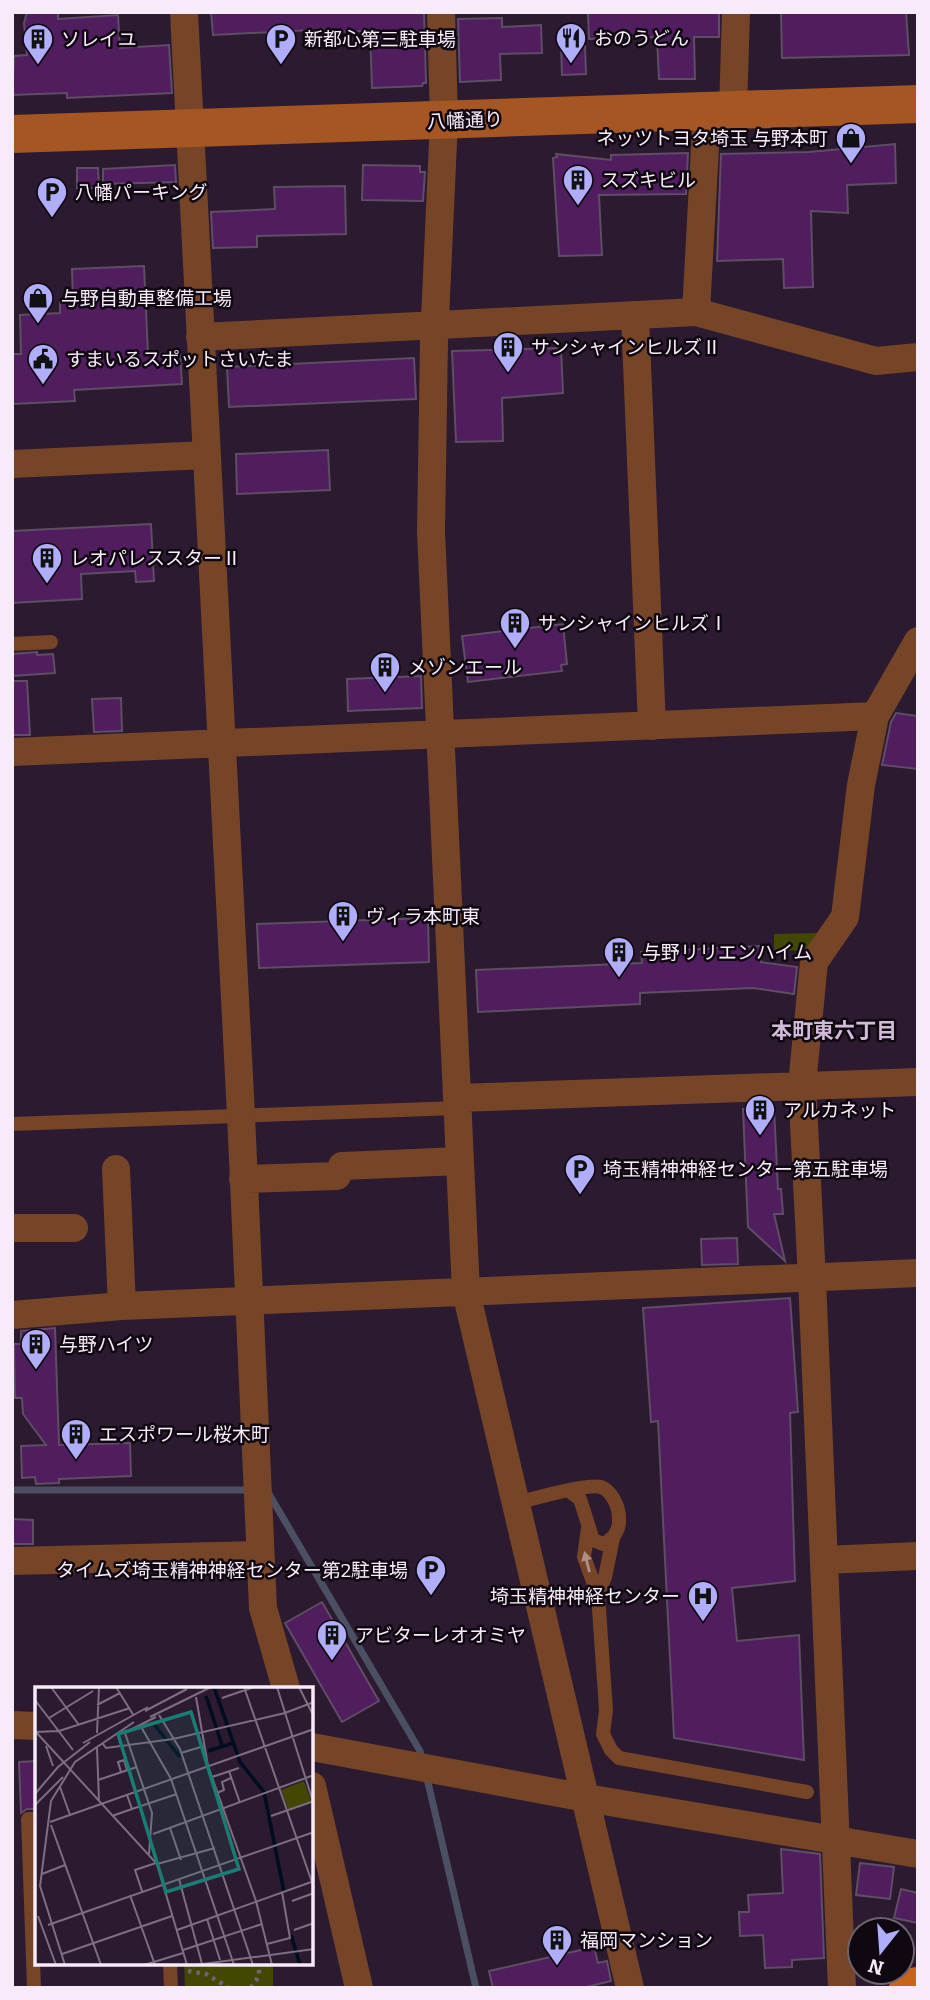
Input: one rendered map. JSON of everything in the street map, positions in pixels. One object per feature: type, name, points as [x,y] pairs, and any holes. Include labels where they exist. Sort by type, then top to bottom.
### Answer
[{"type":"main road","name":"八幡通り","points":[[12,134],[918,104]]},
{"type":"main road","points":[[908,1988],[918,1986]]},
{"type":"street","points":[[184,12],[241,1115],[263,1608],[285,1687]]},
{"type":"street","points":[[441,12],[444,120],[435,327],[431,532],[466,1292],[630,1988]]},
{"type":"street","points":[[696,312],[720,111],[736,12]]},
{"type":"street","points":[[200,337],[696,312],[876,361],[918,357]]},
{"type":"street","points":[[635,315],[652,726]]},
{"type":"street","points":[[12,464],[206,455]]},
{"type":"street","points":[[842,1988],[802,1085],[814,962],[845,917],[861,785],[875,716],[918,640]]},
{"type":"street","points":[[12,752],[875,716]]},
{"type":"street","points":[[457,1103],[802,1085],[918,1082]]},
{"type":"street","points":[[243,1180],[460,1161]]},
{"type":"street","points":[[116,1169],[122,1306]]},
{"type":"street","points":[[12,1228],[74,1227]]},
{"type":"street","points":[[12,1315],[122,1306],[918,1273]]},
{"type":"street","points":[[12,1561],[260,1555]]},
{"type":"street","points":[[824,1560],[918,1556]]},
{"type":"street","points":[[12,1725],[35,1726]]},
{"type":"street","points":[[313,1747],[586,1798],[918,1854]]},
{"type":"street","points":[[313,1790],[359,1988]]},
{"type":"lane","points":[[12,644],[51,642]]},
{"type":"lane","points":[[12,1124],[457,1103]]},
{"type":"lane","points":[[516,1503],[593,1486],[606,1489],[613,1498],[620,1517],[598,1595]]},
{"type":"lane","points":[[569,1491],[580,1499],[593,1540],[603,1544],[613,1538]]},
{"type":"lane","points":[[588,1528],[584,1557],[598,1595],[606,1710],[603,1734],[611,1750],[619,1758],[807,1792]]},
{"type":"lane","points":[[34,1988],[28,1819],[35,1819]]},
{"type":"path","points":[[251,1988],[259,1976],[259,1965]]},
{"type":"path","points":[[170,1976],[187,1971],[200,1972],[229,1988]]},
{"type":"green space","points":[[818,933],[809,950],[774,951],[774,934]]},
{"type":"green space","points":[[184,1965],[273,1965],[273,1988],[185,1988]]},
{"type":"building","points":[[27,12],[58,12],[58,19],[118,15],[120,48],[169,45],[172,93],[67,98],[67,93],[12,95],[14,56],[27,55],[24,23]]},
{"type":"building","points":[[211,12],[424,12],[426,83],[422,86],[372,88],[370,31],[331,32],[331,29],[213,35]]},
{"type":"building","points":[[588,12],[719,12],[719,37],[694,37],[695,79],[659,79],[657,37],[589,39]]},
{"type":"building","points":[[781,12],[906,12],[909,55],[782,58]]},
{"type":"building","points":[[502,18],[502,27],[541,25],[542,53],[500,54],[501,80],[460,82],[458,19]]},
{"type":"building","points":[[561,46],[585,46],[586,74],[562,75]]},
{"type":"building","points":[[895,144],[896,183],[847,185],[848,213],[811,211],[813,287],[784,288],[783,259],[717,261],[721,154],[809,152]]},
{"type":"building","points":[[688,153],[686,194],[599,195],[602,255],[559,256],[553,158],[557,157],[556,154],[611,160],[611,155]]},
{"type":"building","points":[[175,165],[176,182],[103,184],[103,169]]},
{"type":"building","points":[[363,165],[420,166],[420,172],[425,172],[423,201],[362,200]]},
{"type":"building","points":[[77,168],[98,168],[99,188],[77,188]]},
{"type":"building","points":[[345,186],[346,234],[257,236],[257,247],[213,248],[211,212],[275,209],[274,187]]},
{"type":"building","points":[[144,266],[148,354],[180,352],[182,384],[74,390],[75,401],[12,404],[12,354],[21,354],[20,315],[60,313],[60,302],[73,301],[72,269]]},
{"type":"building","name":"サンシャインヒルズⅡ","points":[[561,348],[563,393],[502,398],[503,441],[456,442],[452,351]]},
{"type":"building","points":[[414,358],[416,399],[229,407],[227,367]]},
{"type":"building","points":[[328,450],[330,490],[237,494],[236,454]]},
{"type":"building","points":[[151,524],[154,581],[136,582],[135,571],[81,574],[82,599],[12,603],[12,531]]},
{"type":"building","name":"サンシャインヒルズⅠ","points":[[563,624],[567,664],[561,665],[562,671],[468,682],[462,636]]},
{"type":"building","points":[[37,652],[37,655],[53,654],[55,673],[12,676],[12,654]]},
{"type":"building","name":"メゾンエール","points":[[421,676],[422,708],[348,711],[347,679]]},
{"type":"building","points":[[12,681],[27,681],[30,735],[12,735]]},
{"type":"building","points":[[121,698],[122,731],[94,732],[92,699]]},
{"type":"building","points":[[896,713],[918,716],[918,769],[882,765],[891,722]]},
{"type":"building","name":"ヴィラ本町東","points":[[428,918],[429,962],[259,968],[257,924]]},
{"type":"building","name":"与野リリエンハイム","points":[[760,946],[761,962],[797,967],[794,994],[753,988],[640,993],[640,1004],[478,1012],[476,970],[642,963],[641,952]]},
{"type":"building","points":[[774,1107],[778,1189],[781,1189],[783,1214],[774,1214],[785,1261],[748,1227],[743,1109]]},
{"type":"building","points":[[737,1238],[738,1264],[702,1265],[701,1239]]},
{"type":"building","points":[[790,1298],[798,1412],[790,1413],[795,1581],[732,1588],[737,1641],[799,1635],[804,1760],[674,1738],[658,1421],[651,1422],[643,1308]]},
{"type":"building","points":[[55,1328],[59,1445],[130,1443],[131,1476],[59,1479],[59,1483],[36,1484],[35,1477],[22,1478],[21,1446],[46,1445],[23,1414],[22,1398],[15,1398],[14,1344],[21,1344],[21,1331]]},
{"type":"building","points":[[12,1519],[33,1520],[33,1544],[12,1544]]},
{"type":"building","name":"アビターレオオミヤ","points":[[322,1602],[379,1701],[342,1722],[285,1623]]},
{"type":"building","points":[[35,1761],[35,1809],[27,1809],[21,1813],[19,1762]]},
{"type":"building","points":[[781,1849],[820,1854],[824,1958],[792,1960],[792,1967],[765,1968],[763,1935],[740,1936],[739,1912],[749,1912],[748,1895],[783,1893]]},
{"type":"building","points":[[860,1863],[894,1867],[890,1899],[856,1895]]},
{"type":"building","points":[[901,1889],[918,1893],[918,1923],[916,1916],[894,1916]]},
{"type":"building","name":"福岡マンション","points":[[594,1947],[598,1963],[607,1961],[611,1981],[582,1988],[493,1988],[489,1971]]},
{"type":"waterway","points":[[12,1490],[252,1490]]},
{"type":"waterway","points":[[269,1494],[420,1751],[423,1762]]},
{"type":"waterway","points":[[426,1774],[476,1988]]},
{"type":"place","name":"おのうどん","points":[[571,65]]},
{"type":"place","name":"ソレイユ","points":[[38,66]]},
{"type":"place","name":"新都心第三駐車場","points":[[281,66]]},
{"type":"place","name":"ネッツトヨタ埼玉 与野本町","points":[[851,165]]},
{"type":"place","name":"スズキビル","points":[[578,207]]},
{"type":"place","name":"八幡パーキング","points":[[52,219]]},
{"type":"place","name":"与野自動車整備工場","points":[[38,325]]},
{"type":"place","name":"サンシャインヒルズⅡ","points":[[508,374]]},
{"type":"place","name":"すまいるスポットさいたま","points":[[43,386]]},
{"type":"place","name":"レオパレススターⅡ","points":[[47,585]]},
{"type":"place","name":"サンシャインヒルズⅠ","points":[[515,650]]},
{"type":"place","name":"メゾンエール","points":[[385,694]]},
{"type":"place","name":"ヴィラ本町東","points":[[343,943]]},
{"type":"place","name":"与野リリエンハイム","points":[[619,979]]},
{"type":"place","name":"アルカネット","points":[[760,1137]]},
{"type":"place","name":"埼玉精神神経センター第五駐車場","points":[[580,1196]]},
{"type":"place","name":"与野ハイツ","points":[[36,1371]]},
{"type":"place","name":"エスポワール桜木町","points":[[76,1461]]},
{"type":"place","name":"タイムズ埼玉精神神経センター第2駐車場","points":[[431,1597]]},
{"type":"place","name":"埼玉精神神経センター","points":[[703,1623]]},
{"type":"place","name":"アビターレオオミヤ","points":[[332,1662]]},
{"type":"place","name":"福岡マンション","points":[[557,1967]]},
{"type":"district","name":"本町東六丁目","points":[[834,1031]]}]
